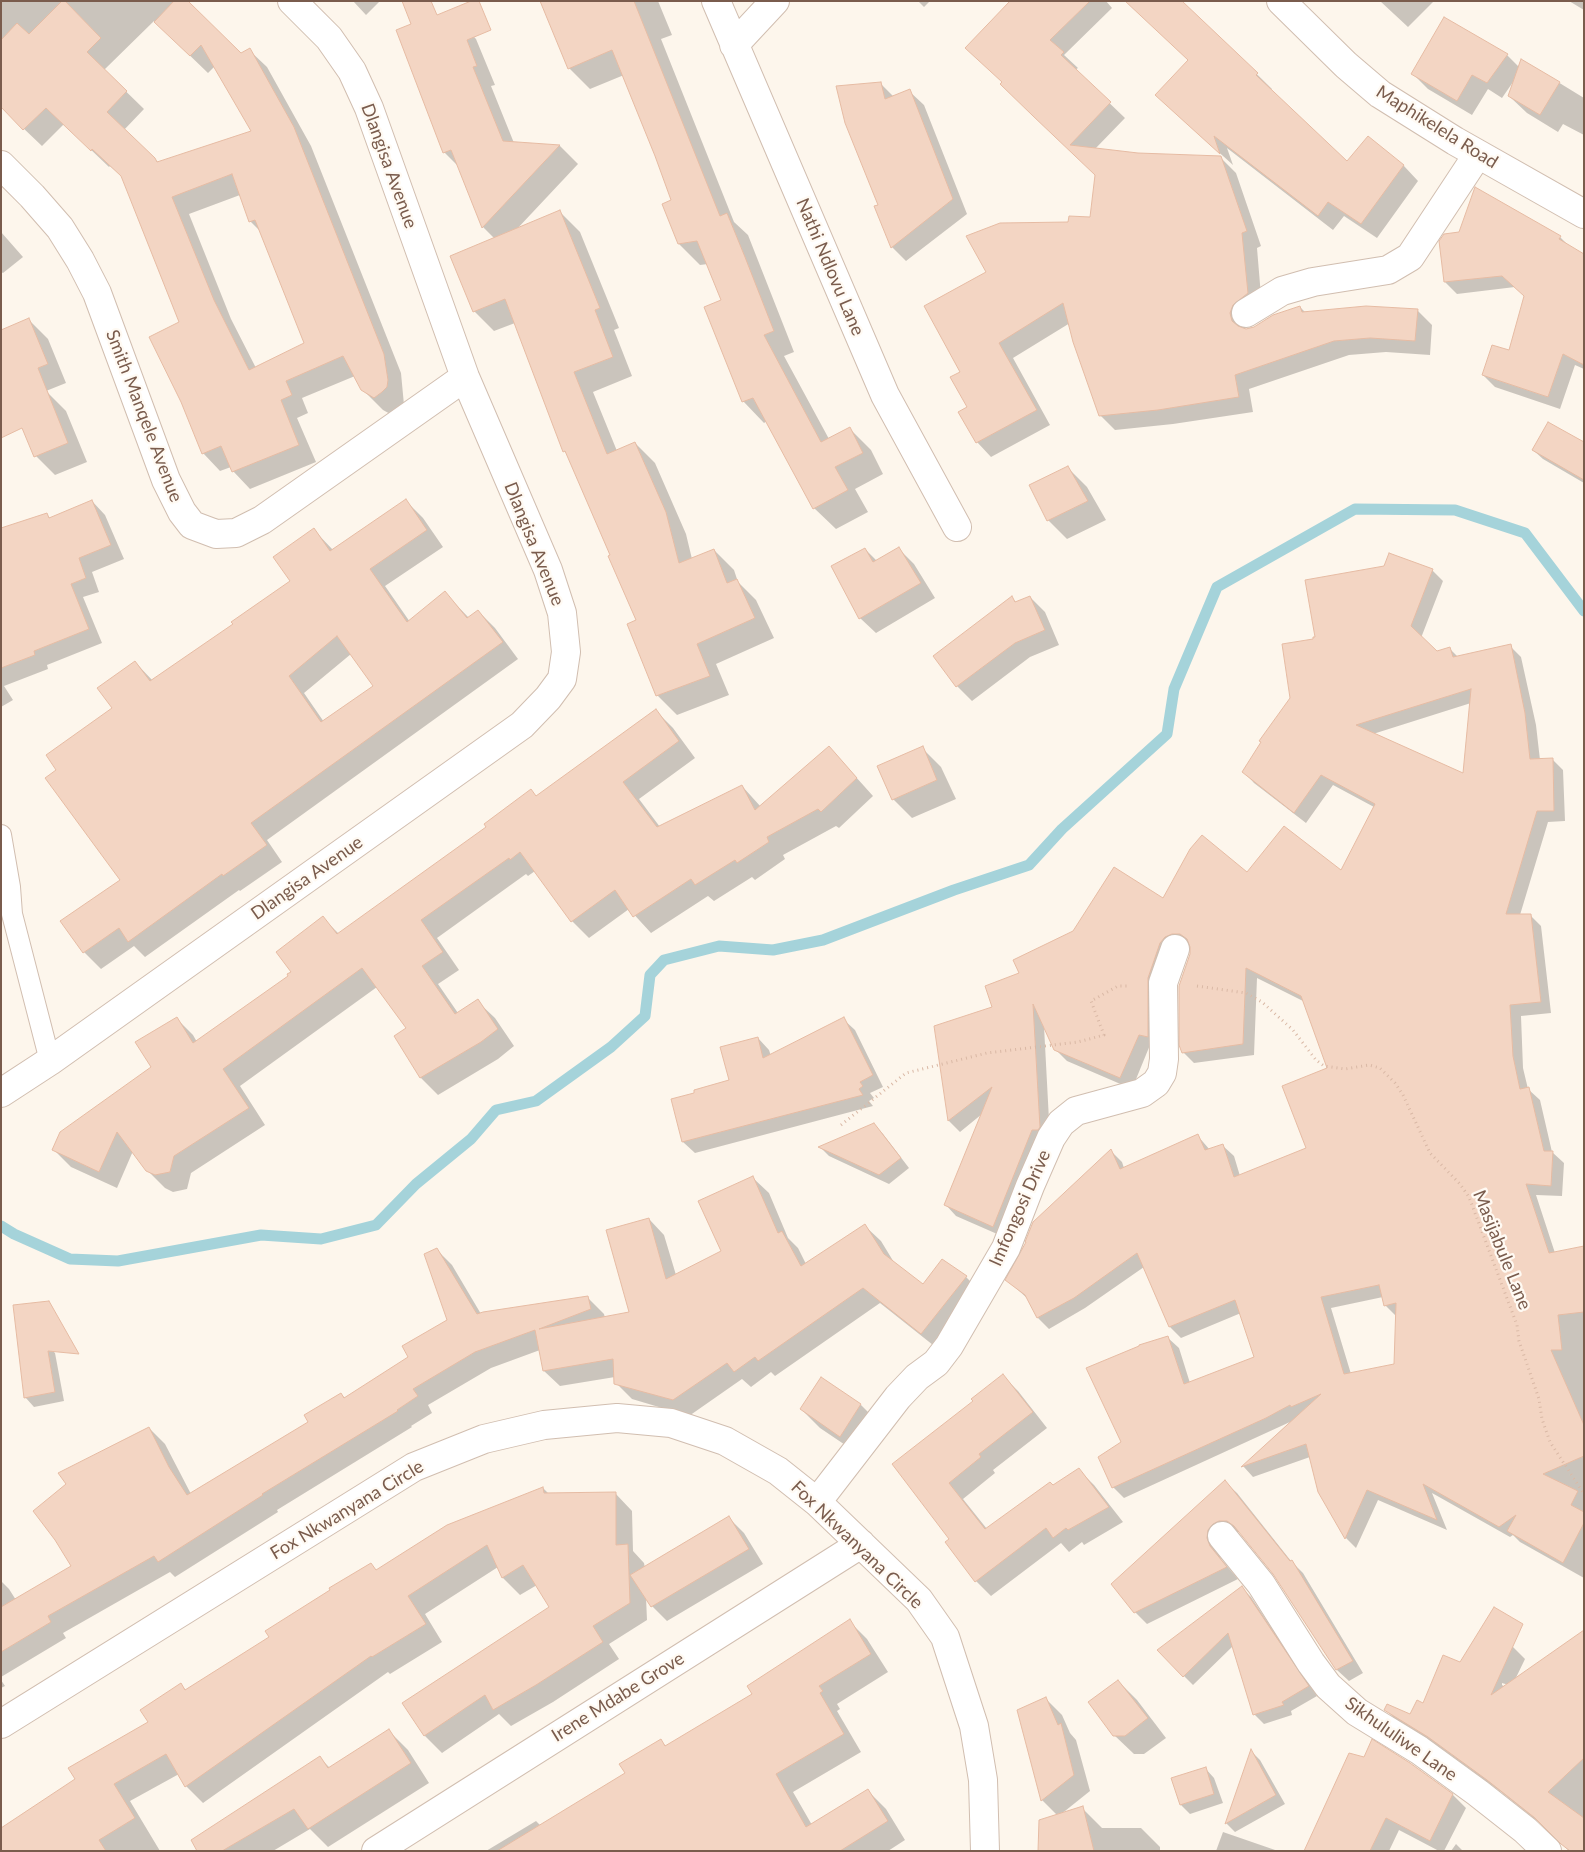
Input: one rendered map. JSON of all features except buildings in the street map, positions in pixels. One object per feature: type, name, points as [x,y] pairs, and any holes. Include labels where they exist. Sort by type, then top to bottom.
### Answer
[{"type":"street","name":"Dlangisa Avenue","points":[[1,1093],[50,1061],[522,725],[548,698],[562,679],[566,652],[562,613],[551,579],[465,376],[369,108],[352,71],[329,38],[292,1]]},
{"type":"street","name":"Nathi Ndlovu Lane","points":[[716,1],[885,395],[957,527]]},
{"type":"street","points":[[734,45],[775,1]]},
{"type":"street","name":"Maphikelela Road","points":[[1281,1],[1346,65],[1380,94],[1415,117],[1584,214]]},
{"type":"street","points":[[1246,314],[1282,291],[1313,282],[1388,270],[1410,257],[1478,154]]},
{"type":"street","name":"Smith Manqele Avenue","points":[[1,165],[60,228],[97,293],[166,480],[182,512],[192,525],[216,534],[236,533],[262,520],[465,376]]},
{"type":"street","name":"Imfongosi Drive","points":[[817,1502],[898,1397],[917,1377],[936,1363],[949,1346],[1006,1248],[1037,1170],[1051,1138],[1061,1122],[1076,1111],[1142,1094],[1156,1083],[1162,1073],[1164,1059],[1163,983],[1175,949]]},
{"type":"street","name":"Fox Nkwanyana Circle","points":[[1,1724],[414,1467],[484,1439],[544,1425],[617,1418],[671,1424],[725,1441],[778,1471],[817,1502],[919,1600],[946,1637],[974,1726],[983,1780],[980,1849]]},
{"type":"street","name":"Sikhululiwe Lane","points":[[1222,1536],[1261,1584],[1311,1663],[1328,1686],[1357,1712],[1419,1750],[1478,1793],[1525,1830],[1547,1851]]},
{"type":"street","name":"Irene Mdabe Grove","points":[[376,1851],[861,1544]]},
{"type":"lane","points":[[1,835],[10,887],[12,914],[50,1061]]},
{"type":"path","name":"Masijabule Lane","points":[[1163,983],[1246,993],[1262,1002],[1276,1014],[1293,1030],[1316,1060],[1324,1066],[1345,1069],[1369,1065],[1380,1068],[1395,1083],[1403,1095],[1430,1153],[1460,1184],[1469,1198],[1517,1325],[1519,1341],[1539,1399],[1542,1419],[1550,1442],[1584,1494]]},
{"type":"path","points":[[841,1125],[906,1073],[987,1053],[1078,1042],[1104,1035],[1091,1001],[1118,986],[1139,986],[1153,995],[1163,1014]]},
{"type":"waterway","points":[[1,1226],[14,1234],[70,1259],[118,1261],[261,1235],[321,1239],[376,1225],[416,1184],[471,1139],[496,1110],[536,1101],[611,1047],[645,1016],[650,975],[664,960],[719,946],[773,950],[823,940],[954,890],[1029,865],[1062,829],[1167,734],[1174,689],[1217,587],[1355,509],[1455,510],[1525,533],[1584,611]]}]
